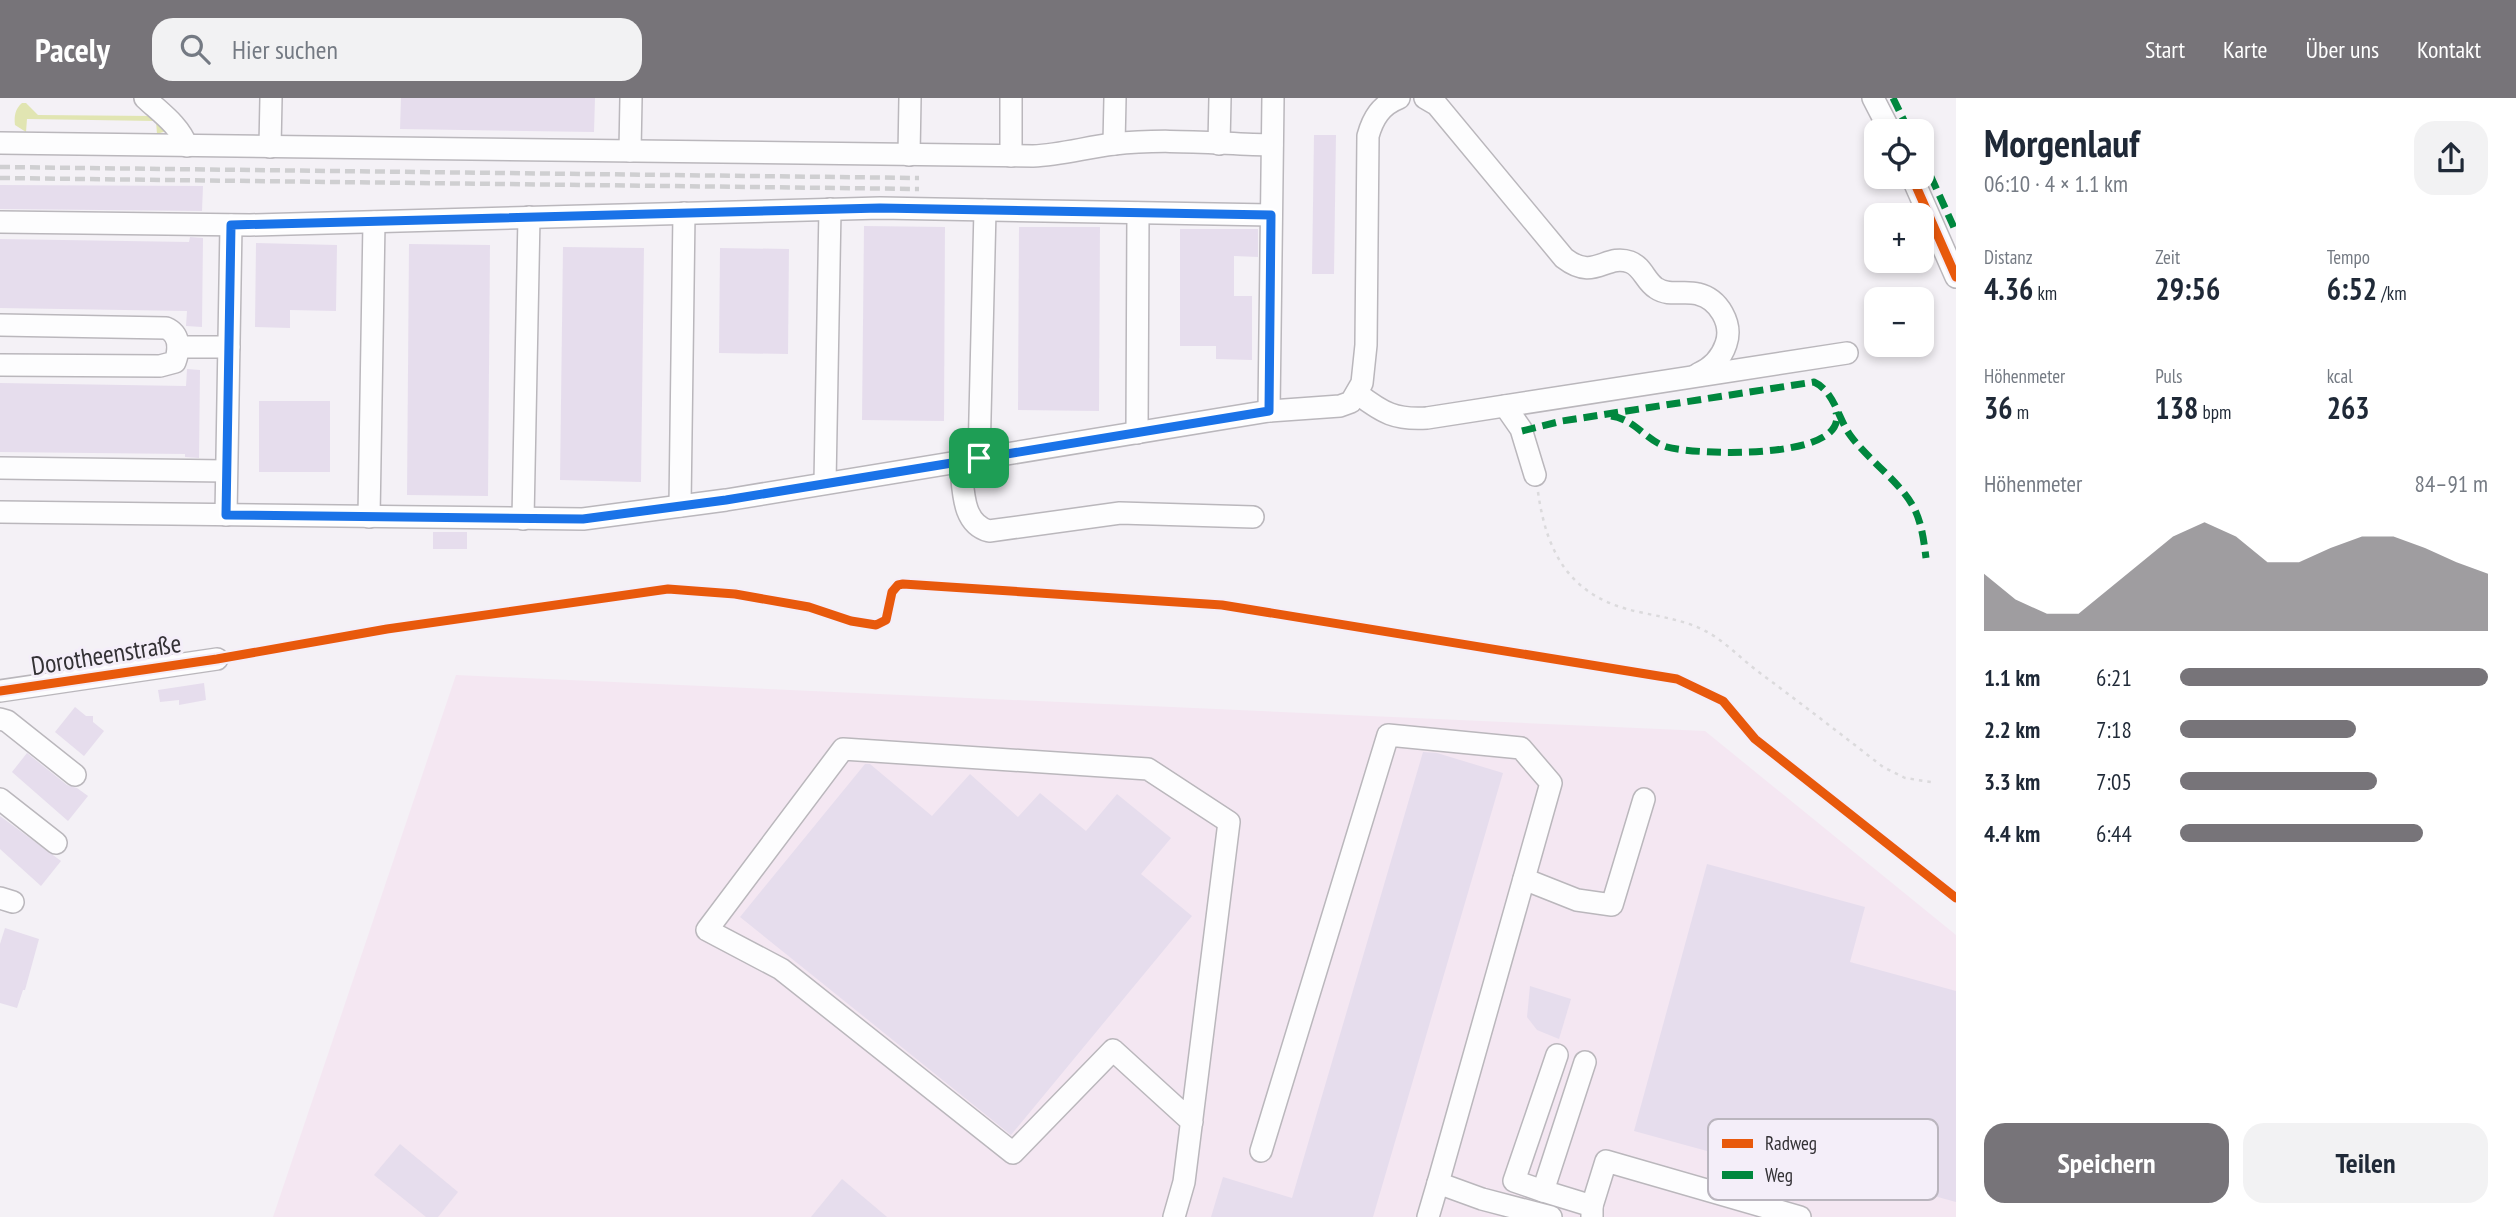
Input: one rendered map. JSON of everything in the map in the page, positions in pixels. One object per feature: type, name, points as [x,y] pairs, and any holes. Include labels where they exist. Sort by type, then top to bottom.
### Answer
[{"type":"street","points":[[145,98],[174,124],[183,135],[187,146]]},
{"type":"street","points":[[270,147],[271,98]]},
{"type":"street","points":[[630,151],[631,98]]},
{"type":"street","points":[[909,155],[910,98]]},
{"type":"street","points":[[1011,98],[1011,156]]},
{"type":"street","points":[[1114,144],[1115,98]]},
{"type":"street","points":[[1219,144],[1220,98]]},
{"type":"street","points":[[1269,411],[1273,98]]},
{"type":"street","points":[[0,512],[583,519],[680,506],[1269,411],[1340,406],[1351,402],[1358,394],[1362,383],[1366,345],[1368,136],[1377,114],[1399,98]]},
{"type":"street","points":[[1425,98],[1437,105],[1572,264],[1591,268],[1620,260],[1630,262],[1639,267],[1657,289],[1667,293],[1698,294],[1720,309],[1728,331],[1723,351],[1708,370],[1691,377]]},
{"type":"street","points":[[1873,98],[1884,119]]},
{"type":"street","points":[[0,143],[1011,156],[1056,155],[1114,144],[1149,142],[1272,145]]},
{"type":"street","points":[[1917,189],[1956,277]]},
{"type":"street","points":[[0,222],[231,225],[830,209],[1271,215]]},
{"type":"street","points":[[825,483],[830,209]]},
{"type":"street","points":[[985,210],[969,460],[970,518],[989,531],[1121,513],[1252,516]]},
{"type":"street","points":[[680,506],[684,213]]},
{"type":"street","points":[[1137,433],[1138,213]]},
{"type":"street","points":[[523,519],[529,217]]},
{"type":"street","points":[[369,517],[374,222]]},
{"type":"street","points":[[226,515],[231,225]]},
{"type":"street","points":[[0,325],[166,328],[176,334],[178,347],[176,362],[160,366],[0,365]]},
{"type":"street","points":[[178,347],[229,347]]},
{"type":"street","points":[[1358,394],[1380,411],[1410,419],[1847,353]]},
{"type":"street","points":[[1505,406],[1521,429],[1535,475]]},
{"type":"street","points":[[0,468],[226,471]]},
{"type":"street","name":"Dorotheenstraße","points":[[0,691],[217,659]]},
{"type":"street","points":[[0,719],[7,721],[75,775]]},
{"type":"street","points":[[1261,1151],[1388,735],[1521,748],[1551,783],[1428,1217]]},
{"type":"street","points":[[1174,1217],[1184,1182],[1192,1122],[1229,822],[1148,769],[843,749],[707,930],[781,969],[1013,1153],[1113,1049],[1192,1122]]},
{"type":"street","points":[[0,799],[56,843]]},
{"type":"street","points":[[1524,879],[1577,900],[1612,905],[1644,799]]},
{"type":"street","points":[[1557,1055],[1514,1181],[1592,1212],[1606,1161],[1708,1190]]},
{"type":"street","points":[[1542,1191],[1585,1062]]},
{"type":"street","points":[[1438,1183],[1482,1199],[1551,1217]]},
{"type":"street","points":[[1741,1200],[1800,1217]]},
{"type":"path","points":[[1535,475],[1543,521],[1552,550],[1583,587],[1609,604],[1704,629],[1883,767],[1906,778],[1931,782]]},
{"type":"shaded area","points":[[456,675],[1705,731],[1956,935],[1956,1217],[273,1217]]},
{"type":"green space","points":[[22,103],[26,103],[38,115],[152,116],[166,131],[157,134],[156,121],[27,119],[26,132],[15,125],[16,113]]},
{"type":"building","points":[[401,98],[595,98],[594,132],[400,129]]},
{"type":"building","points":[[1314,135],[1336,135],[1334,274],[1312,274]]},
{"type":"building","points":[[0,185],[203,186],[202,211],[0,209]]},
{"type":"building","points":[[864,226],[945,227],[944,421],[862,420]]},
{"type":"building","points":[[1019,227],[1100,227],[1099,411],[1018,410]]},
{"type":"building","points":[[1180,229],[1258,229],[1258,257],[1234,256],[1234,296],[1252,296],[1252,360],[1216,359],[1216,346],[1180,346]]},
{"type":"building","points":[[190,237],[203,238],[202,327],[186,326],[187,311],[0,308],[0,239],[189,242]]},
{"type":"building","points":[[256,243],[337,245],[336,311],[290,310],[290,328],[255,327]]},
{"type":"building","points":[[409,244],[490,245],[488,496],[407,495]]},
{"type":"building","points":[[563,247],[644,248],[641,482],[560,480]]},
{"type":"building","points":[[720,248],[789,249],[788,354],[719,353]]},
{"type":"building","points":[[187,369],[200,370],[199,458],[185,457],[185,454],[0,452],[0,383],[186,386]]},
{"type":"building","points":[[259,401],[330,401],[330,472],[259,472]]},
{"type":"building","points":[[433,532],[467,532],[467,549],[433,549]]},
{"type":"building","points":[[204,683],[206,700],[179,705],[179,700],[160,702],[158,690]]},
{"type":"building","points":[[75,707],[86,716],[93,716],[93,722],[104,731],[84,756],[55,732]]},
{"type":"building","points":[[1423,752],[1437,753],[1503,773],[1373,1217],[1211,1217],[1223,1177],[1292,1198]]},
{"type":"building","points":[[27,753],[67,785],[88,796],[68,821],[12,772]]},
{"type":"building","points":[[865,764],[870,764],[932,816],[970,774],[1018,817],[1040,793],[1086,831],[1117,794],[1171,838],[1141,874],[1192,916],[1011,1135],[740,917]]},
{"type":"building","points":[[0,816],[61,861],[41,886],[0,849]]},
{"type":"building","points":[[1707,864],[1865,907],[1850,962],[1956,991],[1956,1202],[1938,1197],[1938,1119],[1708,1119],[1708,1151],[1634,1131]]},
{"type":"building","points":[[5,928],[39,939],[25,990],[17,1008],[0,1003],[0,944]]},
{"type":"building","points":[[1530,986],[1571,999],[1559,1039],[1537,1030],[1527,1017]]},
{"type":"building","points":[[400,1144],[458,1192],[438,1217],[426,1217],[374,1175]]},
{"type":"building","points":[[842,1179],[887,1217],[811,1217]]},
{"type":"railway","points":[[0,167],[919,178]]},
{"type":"railway","points":[[0,178],[919,189]]},
{"type":"marked path","points":[[1893,98],[1903,119]]},
{"type":"marked path","points":[[1934,183],[1956,232]]},
{"type":"marked path","points":[[1522,431],[1562,421],[1814,382],[1831,398],[1858,445],[1909,500],[1919,522],[1926,558]]},
{"type":"marked path","points":[[1611,416],[1627,421],[1667,447],[1736,452],[1796,447],[1819,439],[1834,428],[1836,412]]},
{"type":"cycle path","points":[[1917,189],[1956,277]]},
{"type":"cycle path","points":[[0,691],[217,659],[387,629],[668,589],[735,594],[809,607],[851,621],[876,625],[886,620],[892,592],[898,585],[903,584],[1222,605],[1677,679],[1723,701],[1755,739],[1956,898]]},
{"type":"route","points":[[880,208],[1271,215],[1269,411],[979,458],[726,500],[583,519],[226,515],[231,225],[880,208]]}]
